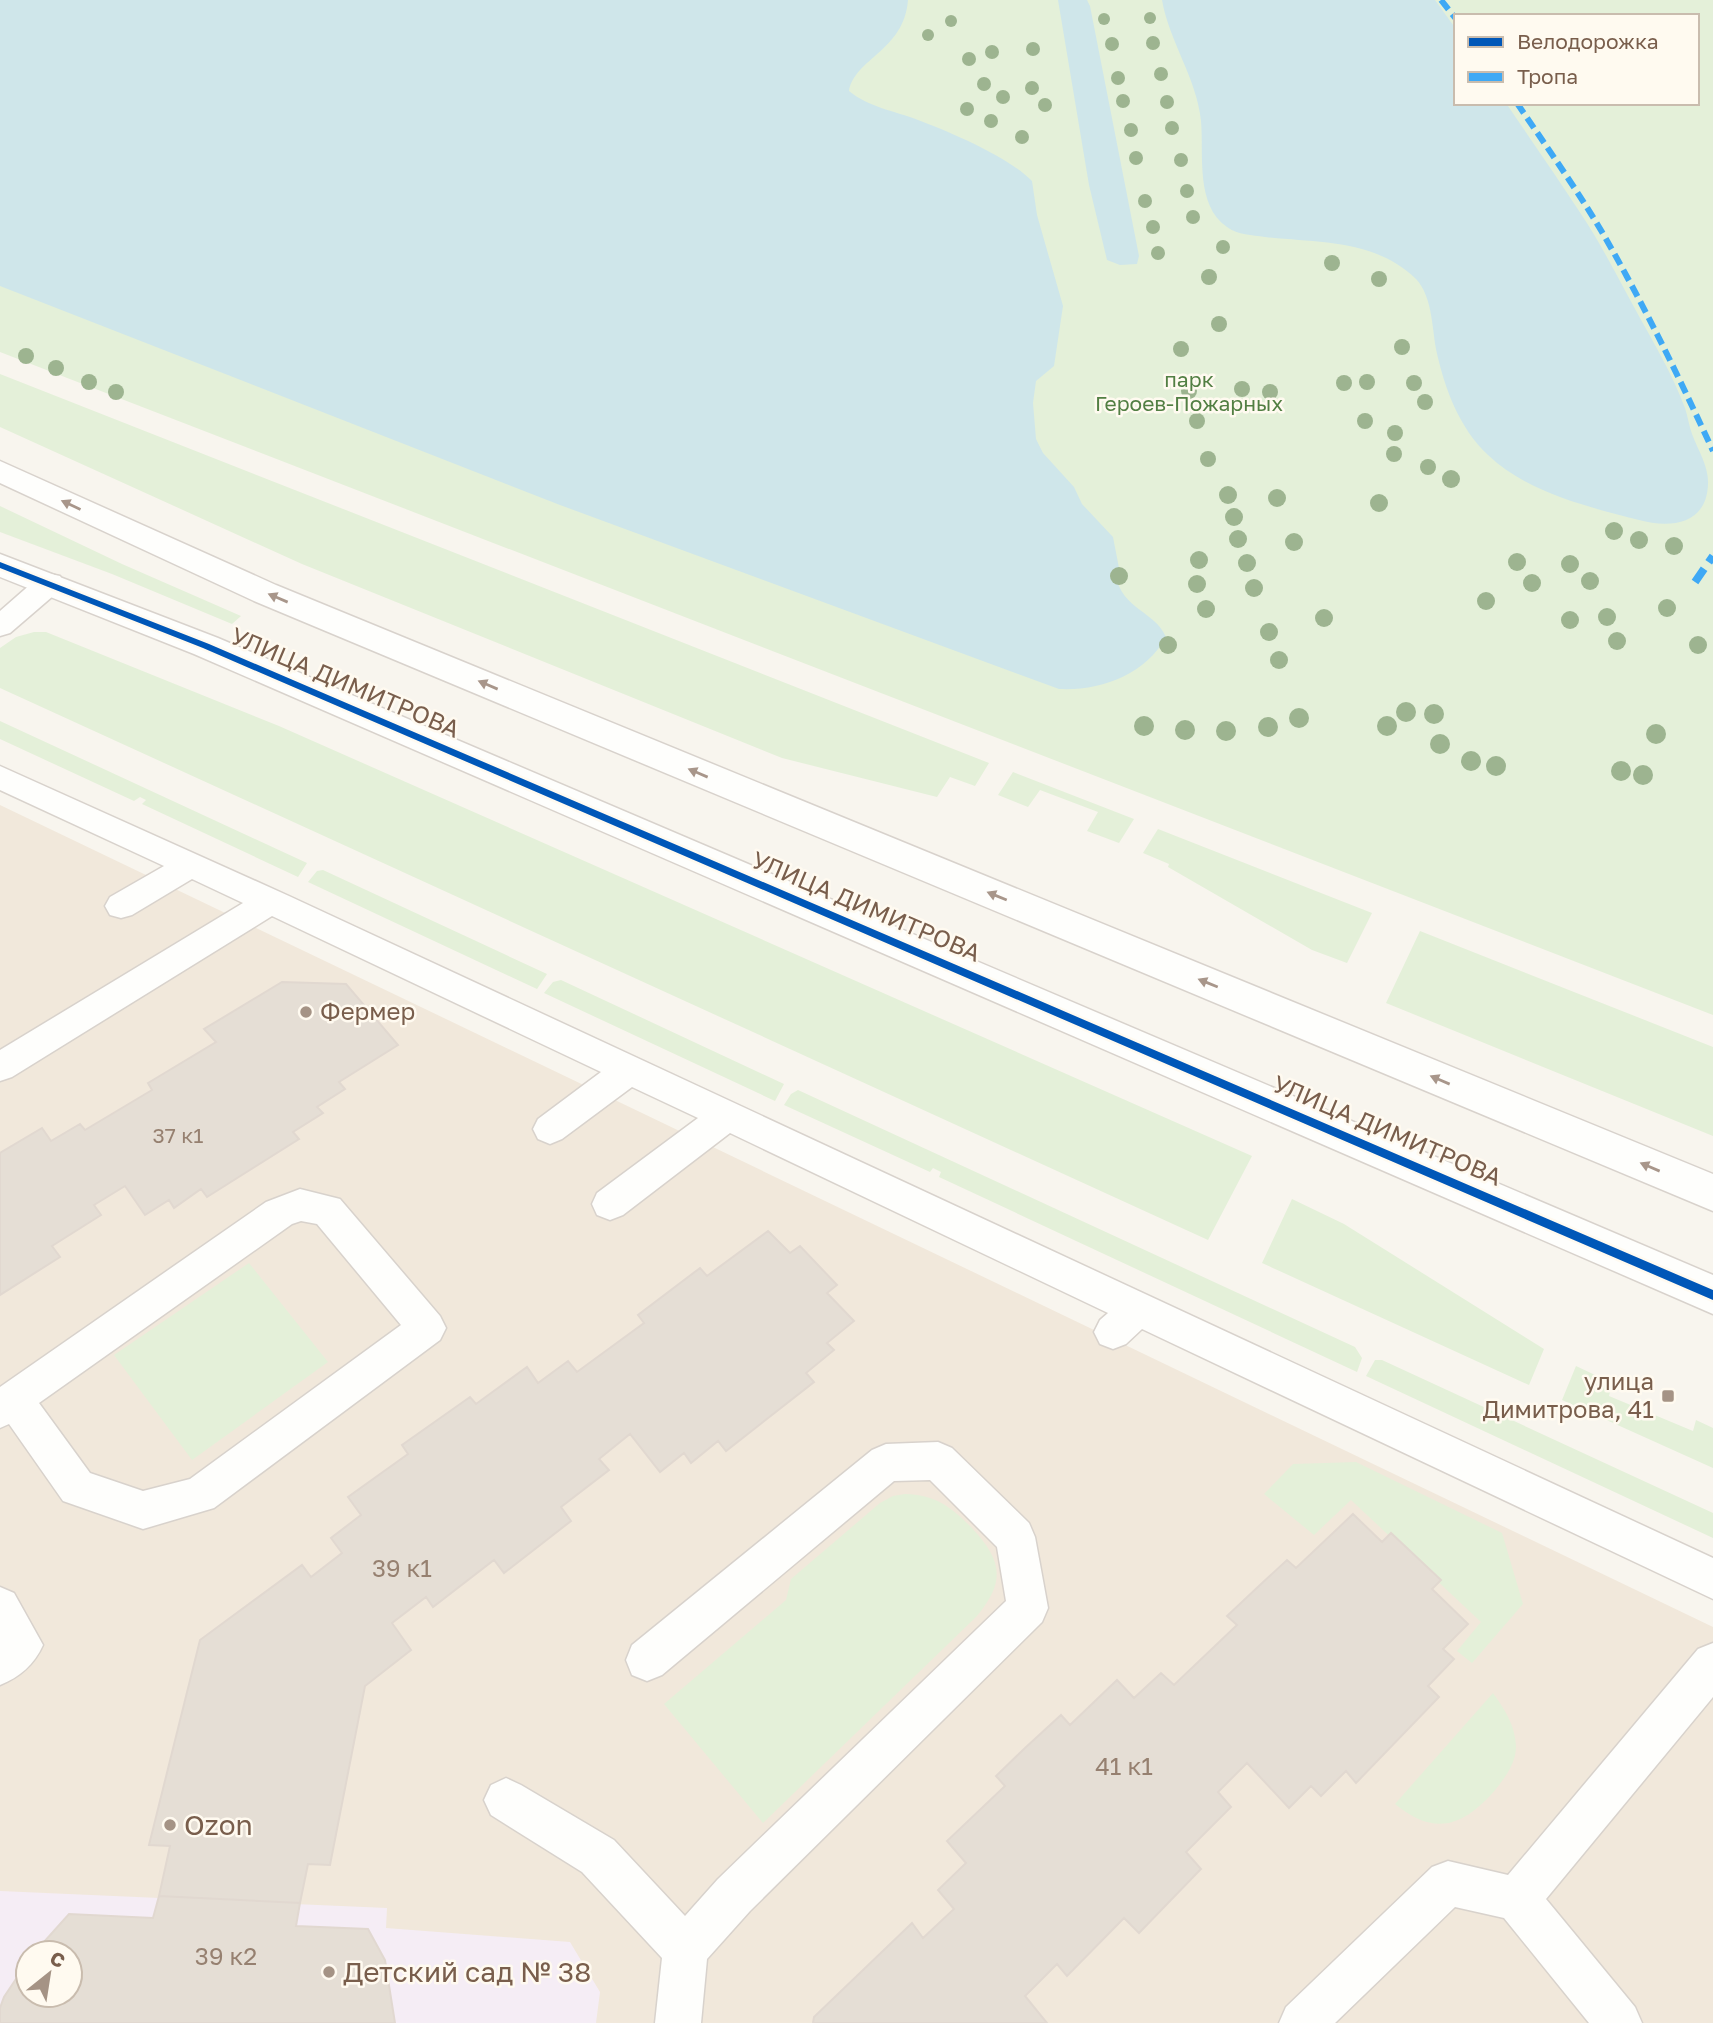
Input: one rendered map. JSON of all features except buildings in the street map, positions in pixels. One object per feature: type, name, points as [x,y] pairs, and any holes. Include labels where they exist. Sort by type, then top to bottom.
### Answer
[{"type":"street","points":[[0,471],[265,593],[1713,1193]]},
{"type":"street","name":"УЛИЦА ДИМИТРОВА","points":[[0,565],[206,646],[1713,1294]]},
{"type":"lane","points":[[0,626],[50,583]]},
{"type":"lane","points":[[0,777],[727,1116],[1126,1321],[1713,1579]]},
{"type":"lane","points":[[121,906],[191,865]]},
{"type":"lane","points":[[0,1067],[270,902]]},
{"type":"lane","points":[[550,1129],[629,1071]]},
{"type":"lane","points":[[610,1204],[727,1116]]},
{"type":"lane","points":[[300,1205],[327,1210],[427,1328],[200,1495],[143,1510],[76,1488],[7,1405],[279,1213],[300,1205]]},
{"type":"lane","points":[[647,1660],[886,1463],[938,1461],[1015,1537],[1028,1608],[734,1895],[685,1950],[678,2023]]},
{"type":"lane","points":[[0,1607],[22,1645],[0,1664]]},
{"type":"lane","points":[[1517,1899],[1713,1664]]},
{"type":"lane","points":[[506,1800],[598,1856],[685,1950]]},
{"type":"lane","points":[[1302,2023],[1448,1883],[1517,1899],[1619,2023]]},
{"type":"shaded area","points":[[0,805],[1713,1627],[1713,2023],[0,2023]]},
{"type":"shaded area","name":"Детский сад № 38","points":[[0,1891],[387,1908],[386,1928],[570,1942],[600,1992],[596,2023],[0,2023]]},
{"type":"green space","name":"парк Героев-Пожарных","points":[[0,0],[1713,0],[1713,1015],[0,352]]},
{"type":"green space","points":[[0,374],[989,763],[975,786],[950,777],[937,797],[782,758],[302,564],[0,427]]},
{"type":"green space","points":[[0,506],[122,564],[241,616],[232,624],[112,574],[0,532]]},
{"type":"green space","points":[[46,632],[279,726],[1252,1156],[1208,1240],[0,688],[0,648],[16,637]]},
{"type":"green space","points":[[0,721],[307,863],[298,877],[142,804],[146,800],[140,797],[134,801],[0,739]]},
{"type":"green space","points":[[1013,772],[1134,819],[1119,843],[1087,831],[1098,812],[1040,790],[1028,807],[998,795]]},
{"type":"green space","points":[[1158,829],[1372,913],[1347,963],[1312,950],[1168,867],[1169,864],[1143,853]]},
{"type":"green space","points":[[323,870],[547,974],[537,989],[308,882],[317,871]]},
{"type":"green space","points":[[1420,931],[1713,1047],[1713,1136],[1386,1003]]},
{"type":"green space","points":[[561,980],[784,1084],[775,1101],[544,993],[553,982]]},
{"type":"green space","points":[[798,1090],[1355,1347],[1362,1358],[1357,1372],[939,1177],[941,1172],[933,1168],[930,1172],[784,1105],[791,1094]]},
{"type":"green space","points":[[1292,1199],[1344,1224],[1544,1349],[1529,1385],[1262,1263]]},
{"type":"green space","points":[[249,1263],[328,1362],[192,1460],[114,1355]]},
{"type":"green space","points":[[1375,1360],[1382,1360],[1713,1513],[1713,1538],[1366,1376]]},
{"type":"green space","points":[[1576,1366],[1612,1383],[1609,1396],[1693,1431],[1696,1420],[1713,1428],[1713,1468],[1562,1400]]},
{"type":"green space","points":[[1356,1462],[1502,1533],[1523,1604],[1472,1663],[1457,1651],[1481,1622],[1351,1500],[1314,1535],[1264,1494],[1293,1464]]},
{"type":"green space","points":[[905,1494],[934,1499],[956,1513],[971,1527],[989,1549],[994,1560],[996,1580],[993,1591],[977,1616],[763,1823],[664,1704],[786,1600],[791,1579],[880,1503],[893,1496]]},
{"type":"green space","points":[[1493,1693],[1511,1724],[1516,1746],[1512,1764],[1496,1789],[1473,1811],[1449,1823],[1424,1821],[1395,1804]]},
{"type":"water","points":[[0,0],[908,0],[905,17],[898,31],[860,70],[849,91],[873,105],[931,125],[978,146],[1009,163],[1032,181],[1037,215],[1063,306],[1054,366],[1036,381],[1033,403],[1036,439],[1043,453],[1074,487],[1082,504],[1113,537],[1119,568],[1115,574],[1125,596],[1161,628],[1166,637],[1146,661],[1120,678],[1090,687],[1059,689],[560,505],[0,286]]},
{"type":"water","points":[[1058,0],[1087,0],[1090,6],[1139,256],[1137,264],[1120,265],[1107,260],[1089,185]]},
{"type":"water","points":[[1162,0],[1435,0],[1454,26],[1454,105],[1507,105],[1595,237],[1668,369],[1707,471],[1706,497],[1701,508],[1694,515],[1675,523],[1651,523],[1579,504],[1521,479],[1488,455],[1461,420],[1439,363],[1428,303],[1416,279],[1383,256],[1364,250],[1325,242],[1245,234],[1227,227],[1210,206],[1203,178],[1198,105]]},
{"type":"marked path","points":[[1441,0],[1454,16]]},
{"type":"marked path","points":[[1518,105],[1618,260],[1668,355],[1713,451]]},
{"type":"marked path","points":[[1695,582],[1713,556]]},
{"type":"cycle path","points":[[0,565],[206,646],[1713,1295]]},
{"type":"place","name":"Фермер","points":[[306,1012]]},
{"type":"place","name":"улица Димитрова, 41","points":[[1668,1396]]},
{"type":"place","name":"Ozon","points":[[170,1825]]},
{"type":"place","name":"Детский сад № 38","points":[[329,1972]]}]
